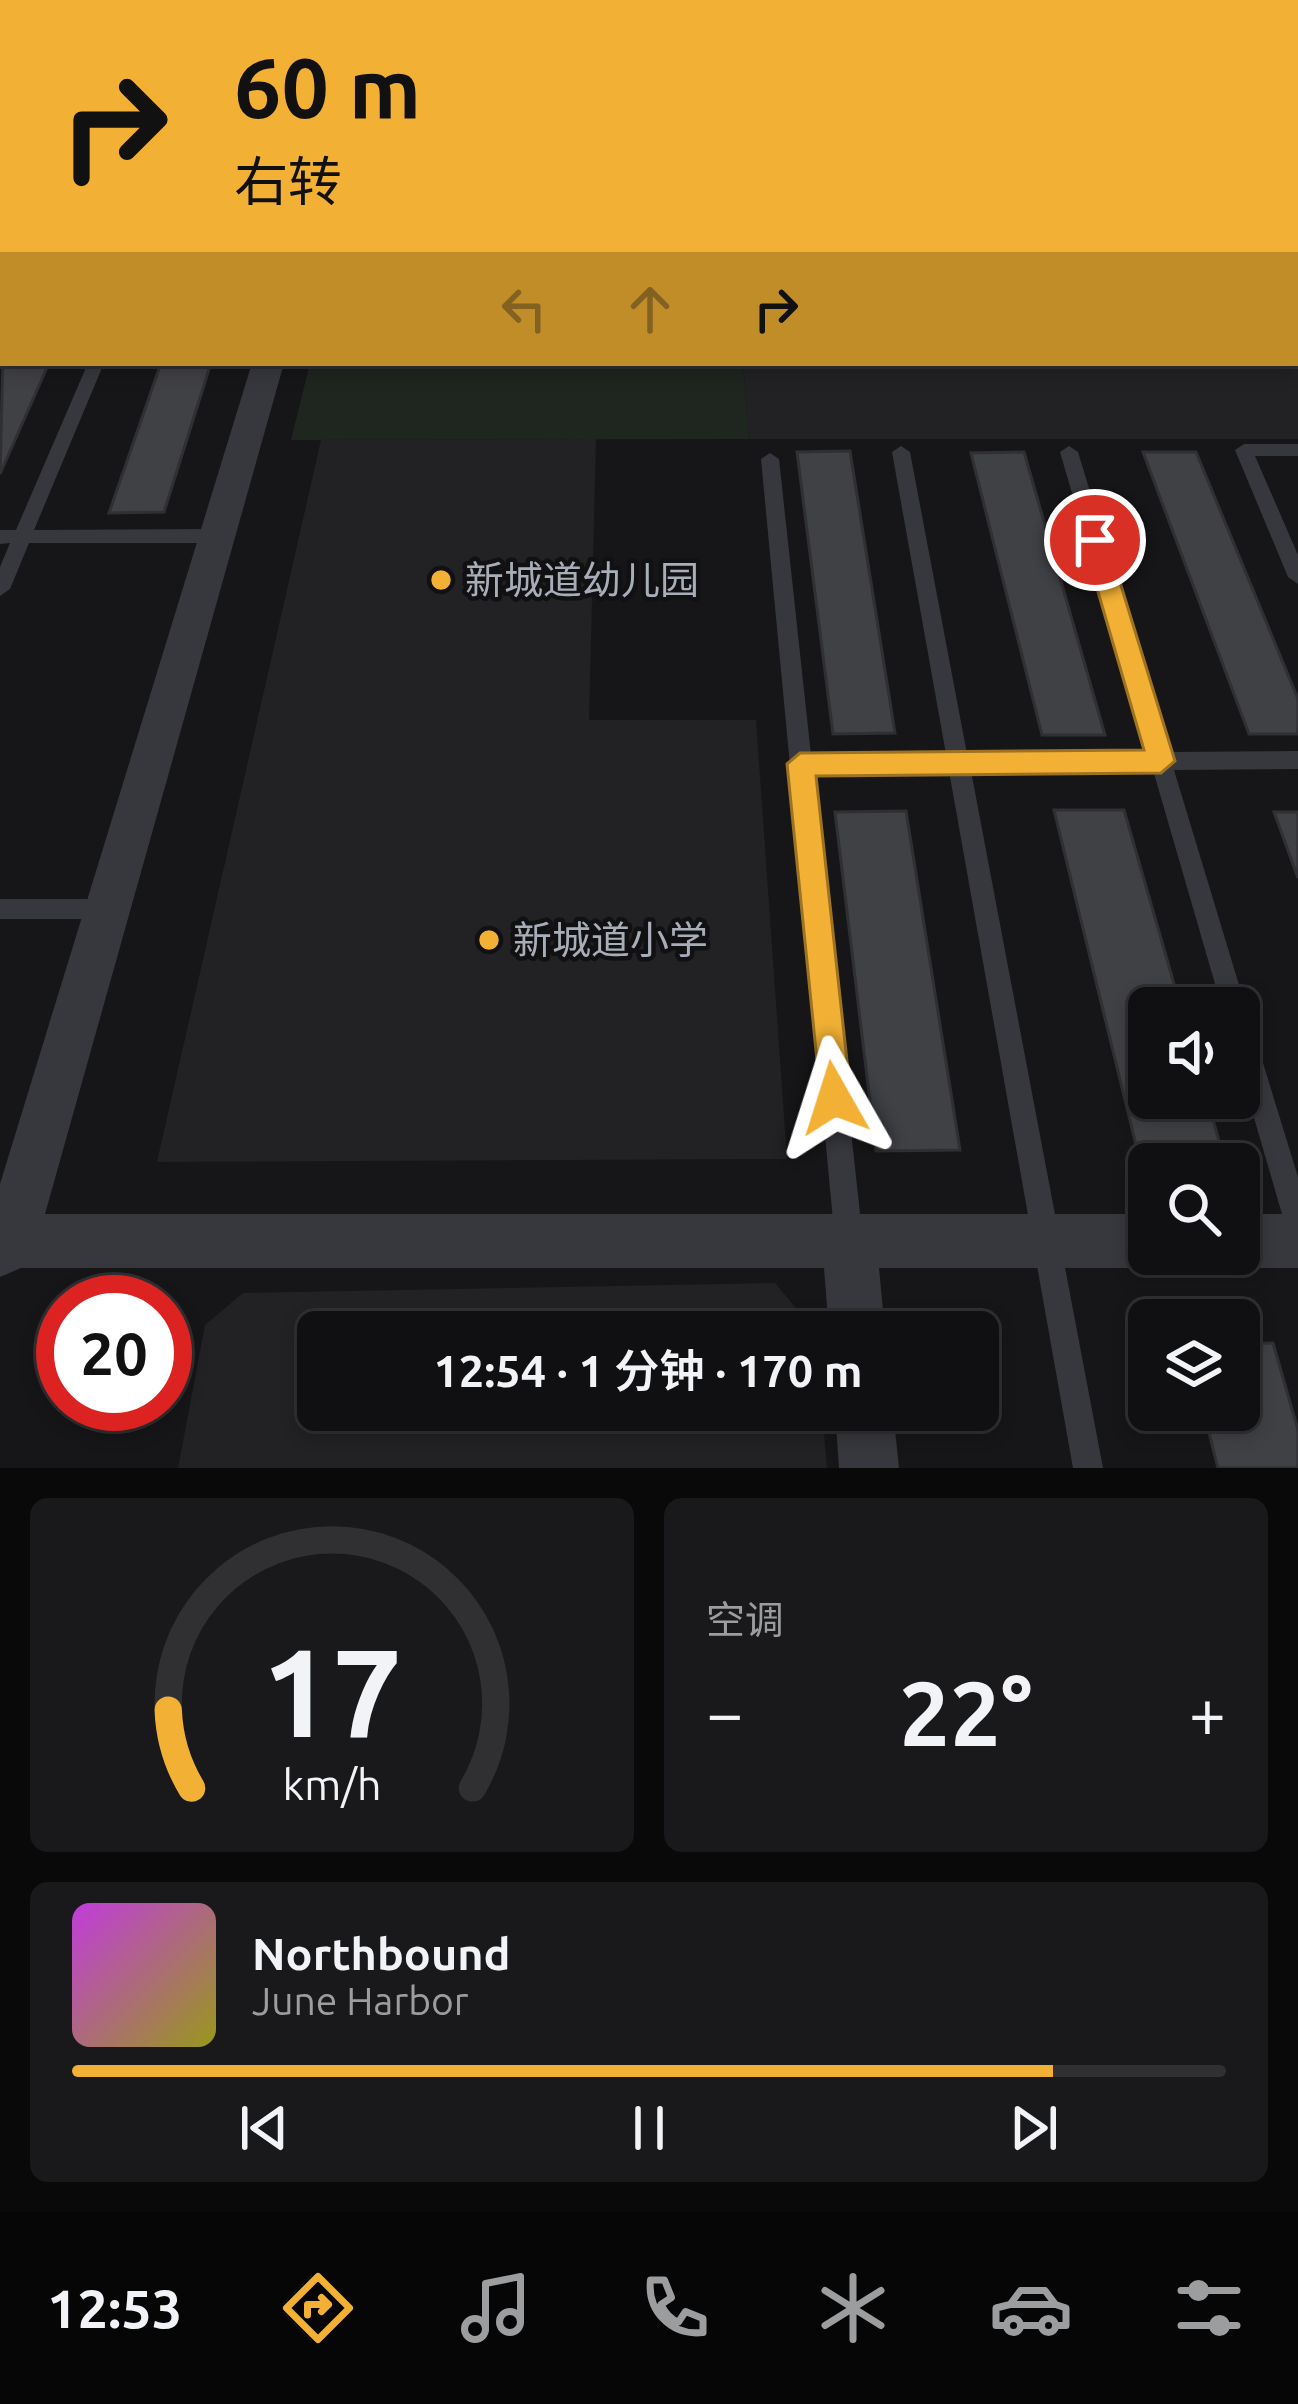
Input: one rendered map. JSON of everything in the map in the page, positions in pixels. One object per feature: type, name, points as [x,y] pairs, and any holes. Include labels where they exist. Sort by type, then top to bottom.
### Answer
[{"type":"street","points":[[267,366],[5,1246],[1128,1241]]},
{"type":"street","points":[[849,1241],[855,1311]]},
{"type":"street","points":[[1260,1241],[1298,1241]]},
{"type":"street","points":[[866,1431],[869,1468]]},
{"type":"lane","points":[[0,589],[95,366]]},
{"type":"lane","points":[[1298,450],[1244,450],[1298,577]]},
{"type":"lane","points":[[901,452],[1088,1468]]},
{"type":"lane","points":[[1069,452],[1228,987]]},
{"type":"lane","points":[[770,459],[849,1241]]},
{"type":"lane","points":[[0,537],[217,536]]},
{"type":"lane","points":[[800,764],[1298,760]]},
{"type":"lane","points":[[0,909],[108,909]]},
{"type":"lane","points":[[1260,1094],[1298,1221]]},
{"type":"shaded area","points":[[309,366],[743,366],[749,439],[291,440]]},
{"type":"shaded area","points":[[743,366],[1298,366],[1298,439],[749,439]]},
{"type":"shaded area","name":"新城道小学","points":[[596,439],[589,720],[756,720],[787,1159],[157,1162],[321,440]]},
{"type":"shaded area","points":[[775,1283],[798,1311],[297,1311],[297,1431],[824,1431],[827,1468],[178,1468],[185,1431],[192,1431],[192,1394],[205,1325],[243,1293]]},
{"type":"building","points":[[3,366],[48,366],[0,474]]},
{"type":"building","points":[[160,366],[210,366],[164,512],[109,513]]},
{"type":"building","points":[[850,451],[895,733],[833,734],[797,452]]},
{"type":"building","points":[[1024,452],[1105,735],[1042,735],[971,453]]},
{"type":"building","points":[[1143,452],[1196,452],[1298,699],[1298,734],[1249,734]]},
{"type":"building","points":[[1054,810],[1124,810],[1175,987],[1128,987],[1128,1112]]},
{"type":"building","points":[[906,811],[960,1150],[876,1151],[835,812]]},
{"type":"building","points":[[1274,812],[1298,812],[1298,878]]},
{"type":"building","points":[[1130,1119],[1213,1119],[1220,1143],[1136,1143]]},
{"type":"building","points":[[1260,1343],[1273,1343],[1298,1430],[1298,1468],[1218,1468],[1208,1431],[1260,1431]]},
{"type":"place","name":"新城道幼儿园","points":[[441,580]]},
{"type":"place","name":"新城道小学","points":[[489,940]]},
{"type":"route","points":[[834,1098],[800,764],[1161,761],[1095,540]]}]
